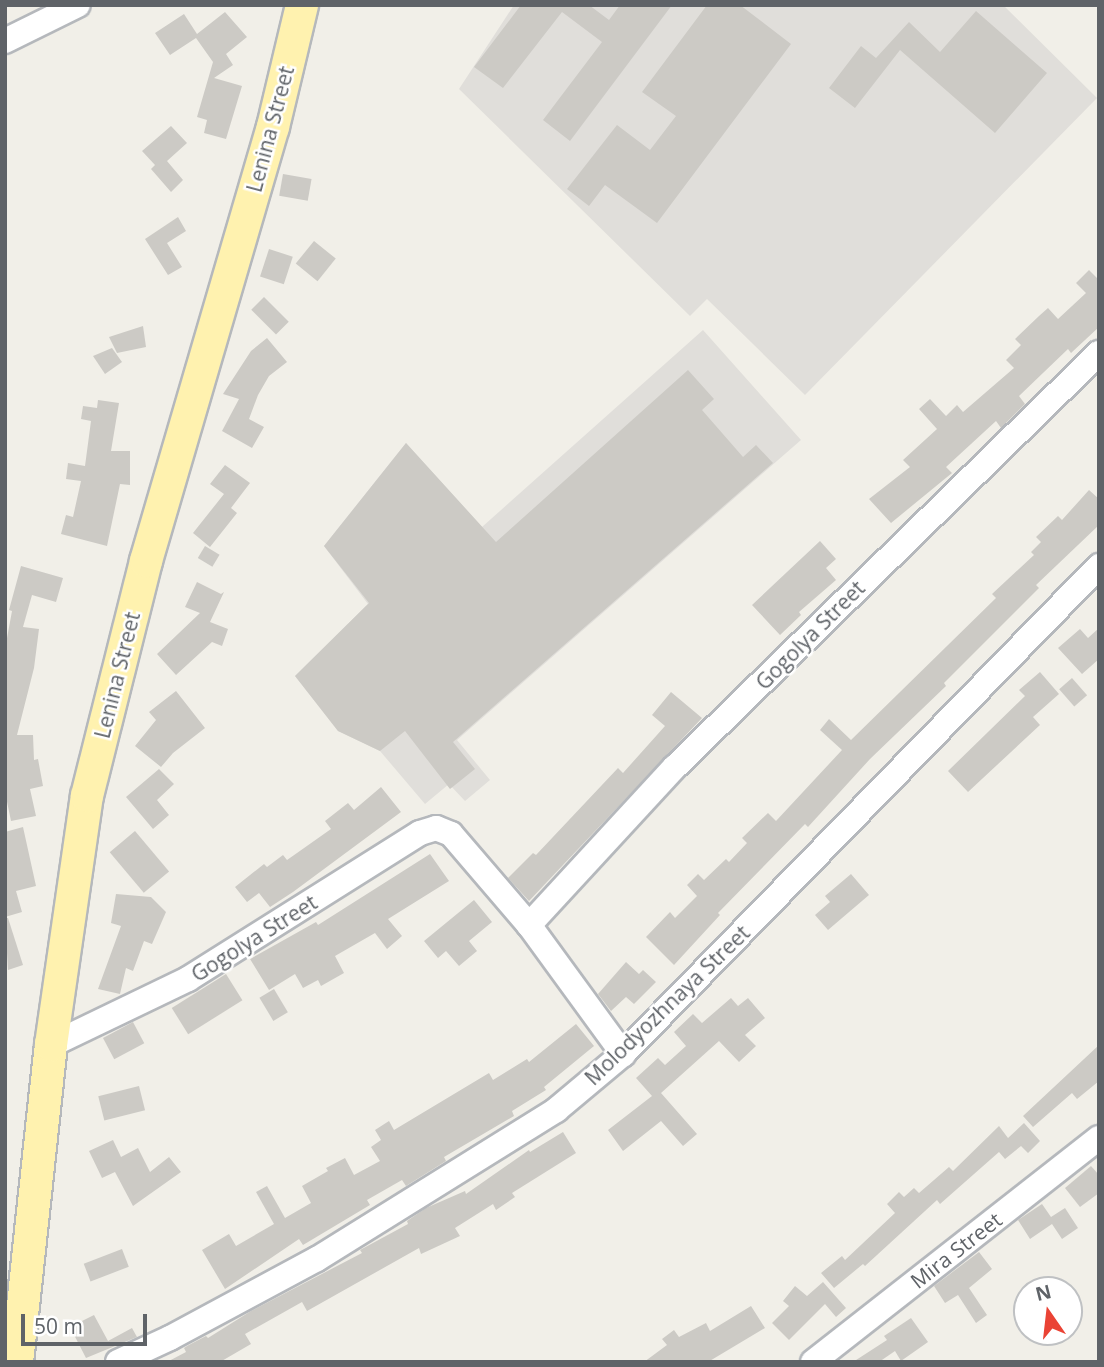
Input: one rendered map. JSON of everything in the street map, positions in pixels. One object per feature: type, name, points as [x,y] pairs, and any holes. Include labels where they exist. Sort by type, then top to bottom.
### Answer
[{"type":"main road","name":"Lenina Street","points":[[18,1362],[51,1045],[87,796],[146,561],[272,127],[302,5]]},
{"type":"street","points":[[5,41],[65,8]]},
{"type":"street","name":"Gogolya Street","points":[[51,1045],[188,979],[420,833],[436,828],[451,834],[529,925],[676,767],[1099,353]]},
{"type":"street","name":"Molodyozhnaya Street","points":[[118,1362],[170,1338],[281,1279],[413,1202],[556,1110],[623,1054],[1099,566]]},
{"type":"street","points":[[529,925],[623,1054]]},
{"type":"street","name":"Mira Street","points":[[813,1362],[1099,1138]]},
{"type":"shaded area","points":[[514,5],[1003,5],[1097,98],[805,395],[707,299],[690,316],[459,89]]},
{"type":"shaded area","points":[[703,330],[801,440],[457,740],[490,780],[465,801],[449,784],[425,804],[380,751],[338,731],[295,676],[368,604],[324,546],[406,443],[482,527]]},
{"type":"building","points":[[521,5],[589,5],[609,20],[620,5],[672,5],[570,141],[543,120],[602,42],[562,12],[503,88],[474,67]]},
{"type":"building","points":[[707,5],[740,5],[791,44],[657,223],[605,185],[589,206],[567,189],[617,125],[650,150],[676,116],[642,92]]},
{"type":"building","points":[[976,11],[1047,73],[995,133],[900,50],[855,108],[829,88],[861,46],[876,58],[909,22],[940,52]]},
{"type":"building","points":[[225,12],[247,37],[226,54],[233,65],[214,78],[242,86],[226,139],[204,133],[207,120],[197,117],[213,62],[196,38],[170,55],[155,33],[184,14],[197,34]]},
{"type":"building","points":[[171,126],[187,143],[167,161],[183,180],[171,192],[151,169],[155,165],[142,151]]},
{"type":"building","points":[[283,174],[312,179],[308,201],[279,196]]},
{"type":"building","points":[[178,217],[186,231],[167,243],[182,267],[168,275],[145,239]]},
{"type":"building","points":[[314,241],[336,259],[318,281],[296,264]]},
{"type":"building","points":[[269,249],[293,257],[284,284],[260,277]]},
{"type":"building","points":[[1089,270],[1099,280],[1099,327],[1071,353],[1068,349],[1019,396],[1025,404],[1001,428],[996,421],[946,467],[952,473],[891,523],[869,499],[910,467],[903,460],[937,429],[919,409],[930,399],[946,416],[957,405],[963,412],[1014,368],[1006,360],[1021,345],[1015,339],[1048,308],[1058,319],[1086,293],[1076,283]]},
{"type":"building","points":[[264,297],[289,322],[276,334],[251,310]]},
{"type":"building","points":[[143,326],[146,347],[117,353],[109,337]]},
{"type":"building","points":[[267,338],[287,362],[269,376],[258,395],[249,419],[264,427],[252,448],[222,431],[239,399],[223,394],[251,351]]},
{"type":"building","points":[[112,348],[122,362],[105,374],[93,356]]},
{"type":"building","points":[[688,370],[714,399],[702,410],[743,457],[756,445],[773,463],[453,742],[475,769],[450,789],[405,731],[380,751],[338,731],[295,676],[369,603],[324,546],[406,443],[496,542]]},
{"type":"building","points":[[98,400],[119,403],[111,451],[130,451],[130,485],[120,484],[107,546],[61,534],[66,515],[73,517],[81,481],[66,479],[68,463],[85,466],[91,421],[81,419],[83,406],[97,408]]},
{"type":"building","points":[[225,465],[250,483],[231,508],[237,513],[210,547],[193,533],[224,494],[210,484]]},
{"type":"building","points":[[1089,490],[1099,499],[1099,525],[1036,585],[1039,588],[944,683],[946,686],[870,759],[808,827],[805,824],[718,913],[720,915],[674,965],[646,937],[670,912],[675,918],[697,896],[687,885],[698,874],[704,880],[726,859],[729,862],[747,843],[742,838],[768,813],[776,821],[842,750],[820,730],[829,719],[851,740],[996,598],[992,594],[1034,555],[1031,552],[1041,542],[1036,537],[1058,516],[1062,520]]},
{"type":"building","points":[[820,541],[836,559],[826,568],[836,580],[799,612],[801,615],[780,635],[752,605]]},
{"type":"building","points":[[205,546],[220,555],[212,567],[198,558]]},
{"type":"building","points":[[21,566],[63,578],[56,602],[32,595],[23,627],[39,629],[34,668],[17,735],[33,735],[34,760],[38,759],[43,786],[30,789],[36,816],[11,821],[5,792],[5,649],[12,611],[9,610]]},
{"type":"building","points":[[197,582],[221,594],[224,592],[210,622],[228,629],[222,646],[212,642],[176,675],[157,654],[200,613],[185,607]]},
{"type":"building","points":[[1099,628],[1099,659],[1082,674],[1058,648],[1080,629],[1088,638]]},
{"type":"building","points":[[1040,672],[1059,694],[1033,717],[1040,725],[968,792],[948,771],[1025,696],[1019,690]]},
{"type":"building","points":[[1072,678],[1087,695],[1074,707],[1059,689]]},
{"type":"building","points":[[176,691],[205,728],[173,753],[161,767],[135,746],[156,720],[149,712]]},
{"type":"building","points":[[671,692],[702,718],[529,901],[508,878],[533,853],[536,855],[618,768],[623,773],[665,726],[652,715]]},
{"type":"building","points":[[159,769],[174,784],[157,800],[169,815],[153,829],[126,797]]},
{"type":"building","points":[[381,787],[401,812],[293,892],[270,907],[259,893],[247,902],[235,887],[264,864],[267,867],[283,855],[287,860],[331,829],[325,821],[348,803],[354,810]]},
{"type":"building","points":[[23,827],[36,886],[16,891],[22,912],[5,917],[5,832]]},
{"type":"building","points":[[135,831],[169,872],[144,893],[110,852]]},
{"type":"building","points":[[430,854],[449,881],[388,919],[402,936],[387,949],[375,933],[335,956],[344,973],[321,986],[318,980],[303,988],[295,974],[269,990],[250,959],[316,922],[318,925]]},
{"type":"building","points":[[851,874],[869,895],[828,930],[815,915],[830,902],[825,896]]},
{"type":"building","points":[[116,894],[151,897],[166,912],[152,944],[144,941],[133,971],[126,968],[120,994],[98,989],[121,926],[111,923]]},
{"type":"building","points":[[474,900],[492,922],[469,941],[477,951],[459,966],[446,951],[438,958],[424,941]]},
{"type":"building","points":[[5,918],[8,918],[23,965],[8,970]]},
{"type":"building","points":[[626,962],[639,974],[643,970],[656,982],[634,1004],[626,997],[611,1011],[598,994]]},
{"type":"building","points":[[226,974],[242,1000],[188,1034],[172,1008]]},
{"type":"building","points":[[274,989],[288,1012],[273,1021],[259,998]]},
{"type":"building","points":[[731,998],[738,1006],[748,998],[765,1018],[745,1035],[756,1046],[739,1062],[719,1041],[661,1093],[697,1134],[683,1146],[661,1121],[623,1151],[608,1130],[652,1096],[636,1078],[658,1058],[665,1065],[686,1046],[674,1032],[693,1014],[702,1023]]},
{"type":"building","points":[[133,1022],[144,1043],[114,1059],[103,1038]]},
{"type":"building","points":[[576,1024],[594,1046],[544,1087],[546,1090],[512,1111],[514,1116],[444,1157],[446,1161],[406,1186],[402,1180],[367,1200],[370,1205],[303,1245],[299,1239],[225,1289],[202,1250],[229,1234],[236,1246],[274,1224],[256,1192],[267,1186],[285,1218],[311,1203],[302,1186],[328,1171],[326,1168],[345,1158],[354,1175],[380,1161],[371,1147],[381,1140],[375,1130],[389,1121],[394,1130],[489,1073],[493,1080],[527,1059],[529,1062]]},
{"type":"building","points":[[1099,1045],[1099,1081],[1077,1099],[1072,1093],[1033,1127],[1023,1116]]},
{"type":"building","points":[[139,1086],[145,1110],[104,1120],[98,1096]]},
{"type":"building","points":[[1024,1123],[1040,1141],[1028,1153],[1021,1146],[1005,1159],[999,1152],[940,1204],[937,1200],[865,1266],[863,1264],[834,1288],[821,1273],[842,1256],[845,1260],[895,1213],[887,1204],[899,1192],[904,1197],[914,1188],[919,1193],[949,1167],[953,1171],[999,1126],[1008,1138]]},
{"type":"building","points":[[563,1132],[576,1153],[512,1193],[515,1197],[496,1210],[493,1204],[455,1228],[460,1236],[421,1254],[419,1248],[307,1311],[302,1302],[245,1334],[251,1344],[220,1362],[167,1362],[186,1352],[184,1348],[187,1346],[206,1336],[208,1338],[251,1311],[362,1253],[360,1250],[408,1224],[407,1221],[426,1208],[465,1191],[466,1194],[529,1150],[530,1152]]},
{"type":"building","points":[[113,1140],[121,1157],[138,1148],[150,1172],[169,1157],[181,1172],[133,1206],[115,1172],[102,1178],[89,1151]]},
{"type":"building","points":[[1091,1166],[1099,1175],[1099,1193],[1080,1207],[1065,1188]]},
{"type":"building","points":[[1042,1204],[1051,1217],[1065,1208],[1078,1228],[1062,1239],[1052,1224],[1030,1239],[1018,1220]]},
{"type":"building","points":[[122,1249],[129,1267],[91,1281],[84,1264]]},
{"type":"building","points":[[979,1252],[992,1269],[969,1288],[987,1315],[976,1323],[958,1295],[945,1303],[934,1286]]},
{"type":"building","points":[[823,1282],[846,1308],[836,1317],[825,1304],[789,1340],[772,1323],[789,1306],[783,1301],[795,1286],[807,1296]]},
{"type":"building","points":[[751,1306],[765,1328],[708,1362],[644,1362],[667,1345],[662,1339],[674,1330],[679,1337],[706,1323],[710,1331]]},
{"type":"building","points":[[94,1315],[108,1341],[132,1328],[137,1337],[86,1358],[70,1327]]},
{"type":"building","points":[[911,1318],[928,1342],[901,1361],[895,1351],[879,1362],[853,1362],[887,1340],[884,1336]]}]
